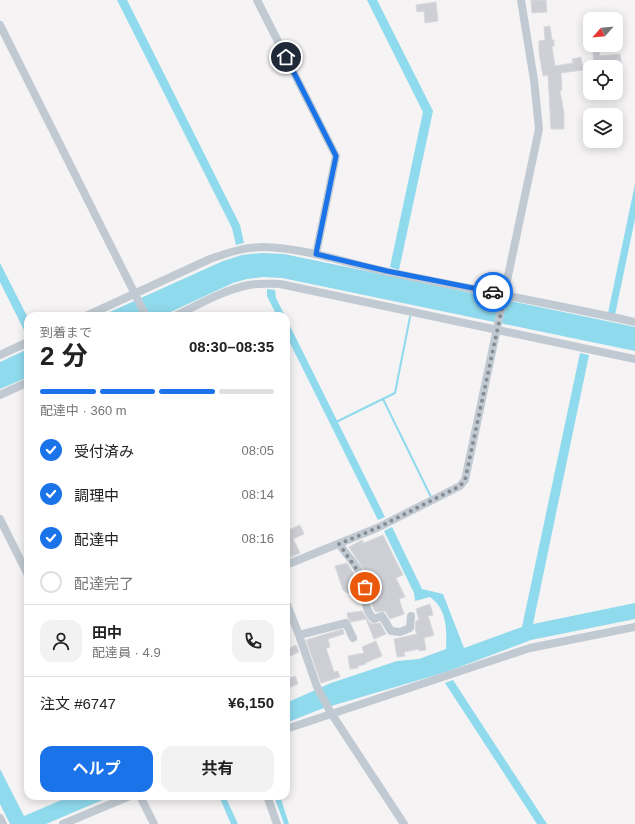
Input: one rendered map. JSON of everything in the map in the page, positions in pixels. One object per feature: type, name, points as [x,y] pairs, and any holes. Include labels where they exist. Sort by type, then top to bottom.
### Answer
[{"type":"street","points":[[257,0],[336,156],[316,254]]},
{"type":"street","points":[[290,563],[377,528],[463,484],[465,480],[539,129],[534,80],[521,0]]},
{"type":"street","points":[[0,25],[144,312]]},
{"type":"street","points":[[96,312],[136,296],[210,259],[229,252],[244,248],[279,248],[316,254],[504,296],[635,322]]},
{"type":"street","points":[[184,312],[233,290],[248,285],[263,283],[280,284],[498,328],[635,359]]},
{"type":"street","points":[[0,355],[24,344]]},
{"type":"street","points":[[0,395],[24,384]]},
{"type":"street","points":[[0,519],[24,567]]},
{"type":"street","points":[[339,544],[360,574],[365,587],[365,604],[370,616],[374,620],[382,616],[391,631],[400,632],[410,628],[411,616]]},
{"type":"street","points":[[290,612],[317,687],[330,712],[404,824]]},
{"type":"street","points":[[299,635],[346,623],[353,638]]},
{"type":"street","points":[[290,727],[330,712],[431,682],[530,648],[635,627]]},
{"type":"street","points":[[63,824],[120,800]]},
{"type":"street","points":[[142,800],[154,824]]},
{"type":"street","points":[[268,800],[276,824]]},
{"type":"street","points":[[0,818],[3,824]]},
{"type":"water","points":[[117,0],[127,0],[240,225],[244,243],[236,245],[232,228]]},
{"type":"water","points":[[367,0],[377,0],[433,111],[399,270],[390,267],[423,112]]},
{"type":"water","points":[[635,184],[635,219],[615,315],[608,313]]},
{"type":"water","points":[[262,253],[284,254],[635,327],[635,351],[282,278],[263,277],[233,283],[171,312],[110,312],[223,261],[242,255]]},
{"type":"water","points":[[0,263],[25,312],[24,330],[0,282]]},
{"type":"water","points":[[267,289],[275,290],[276,298],[283,312],[275,312],[267,296]]},
{"type":"water","points":[[290,326],[385,517],[378,520],[290,343]]},
{"type":"water","points":[[24,351],[24,379],[0,389],[0,362]]},
{"type":"water","points":[[580,353],[589,355],[533,624],[635,603],[635,619],[531,640],[446,672],[321,709],[290,721],[290,701],[331,683],[397,661],[419,659],[446,649],[446,627],[443,614],[436,602],[430,597],[415,601],[414,593],[384,531],[392,527],[422,589],[443,594],[464,648],[522,627]]},
{"type":"water","points":[[453,680],[547,824],[537,824],[445,683]]},
{"type":"water","points":[[0,769],[24,816],[62,800],[103,800],[46,824],[10,824],[0,804]]},
{"type":"water","points":[[221,800],[227,800],[238,824],[231,824]]},
{"type":"water","points":[[275,800],[281,800],[289,824],[284,824]]},
{"type":"building","points":[[531,0],[546,0],[547,12],[532,13]]},
{"type":"building","points":[[436,2],[438,21],[425,23],[424,11],[417,12],[416,5]]},
{"type":"building","points":[[550,26],[552,40],[554,40],[554,46],[552,47],[555,66],[573,63],[572,59],[581,57],[583,70],[561,73],[562,90],[560,91],[564,113],[564,129],[551,129],[548,75],[543,76],[539,52],[539,41],[545,40],[544,27]]},
{"type":"building","points":[[599,52],[600,56],[620,54],[621,60],[594,60],[593,53]]},
{"type":"building","points":[[300,525],[304,534],[293,539],[300,553],[290,557],[290,529]]},
{"type":"building","points":[[383,535],[403,575],[396,578],[405,597],[399,599],[404,614],[390,619],[385,611],[375,611],[371,603],[366,573],[349,547],[362,540],[364,543]]},
{"type":"building","points":[[347,563],[356,577],[359,590],[347,593],[343,590],[335,566]]},
{"type":"building","points":[[430,604],[433,615],[428,616],[434,635],[424,638],[426,650],[419,651],[419,649],[404,652],[405,656],[397,657],[394,639],[417,634],[415,629],[416,621],[419,620],[416,609]]},
{"type":"building","points":[[362,611],[370,623],[380,623],[386,634],[374,639],[366,619],[351,622],[348,618],[347,613]]},
{"type":"building","points":[[343,629],[344,634],[328,639],[330,647],[326,648],[334,672],[338,671],[340,677],[321,683],[306,640]]},
{"type":"building","points":[[376,641],[382,656],[365,663],[366,664],[358,666],[358,668],[350,669],[348,656],[364,653],[362,647]]},
{"type":"building","points":[[296,645],[299,652],[290,656],[290,648]]},
{"type":"building","points":[[295,676],[298,684],[290,687],[290,678]]},
{"type":"waterway","points":[[336,422],[395,393],[410,317]]},
{"type":"waterway","points":[[383,399],[431,497]]},
{"type":"way so far","points":[[365,587],[360,574],[339,544],[377,528],[460,486],[465,480],[505,294],[493,292]]},
{"type":"route","points":[[286,57],[336,156],[316,254],[387,271],[493,292]]}]
